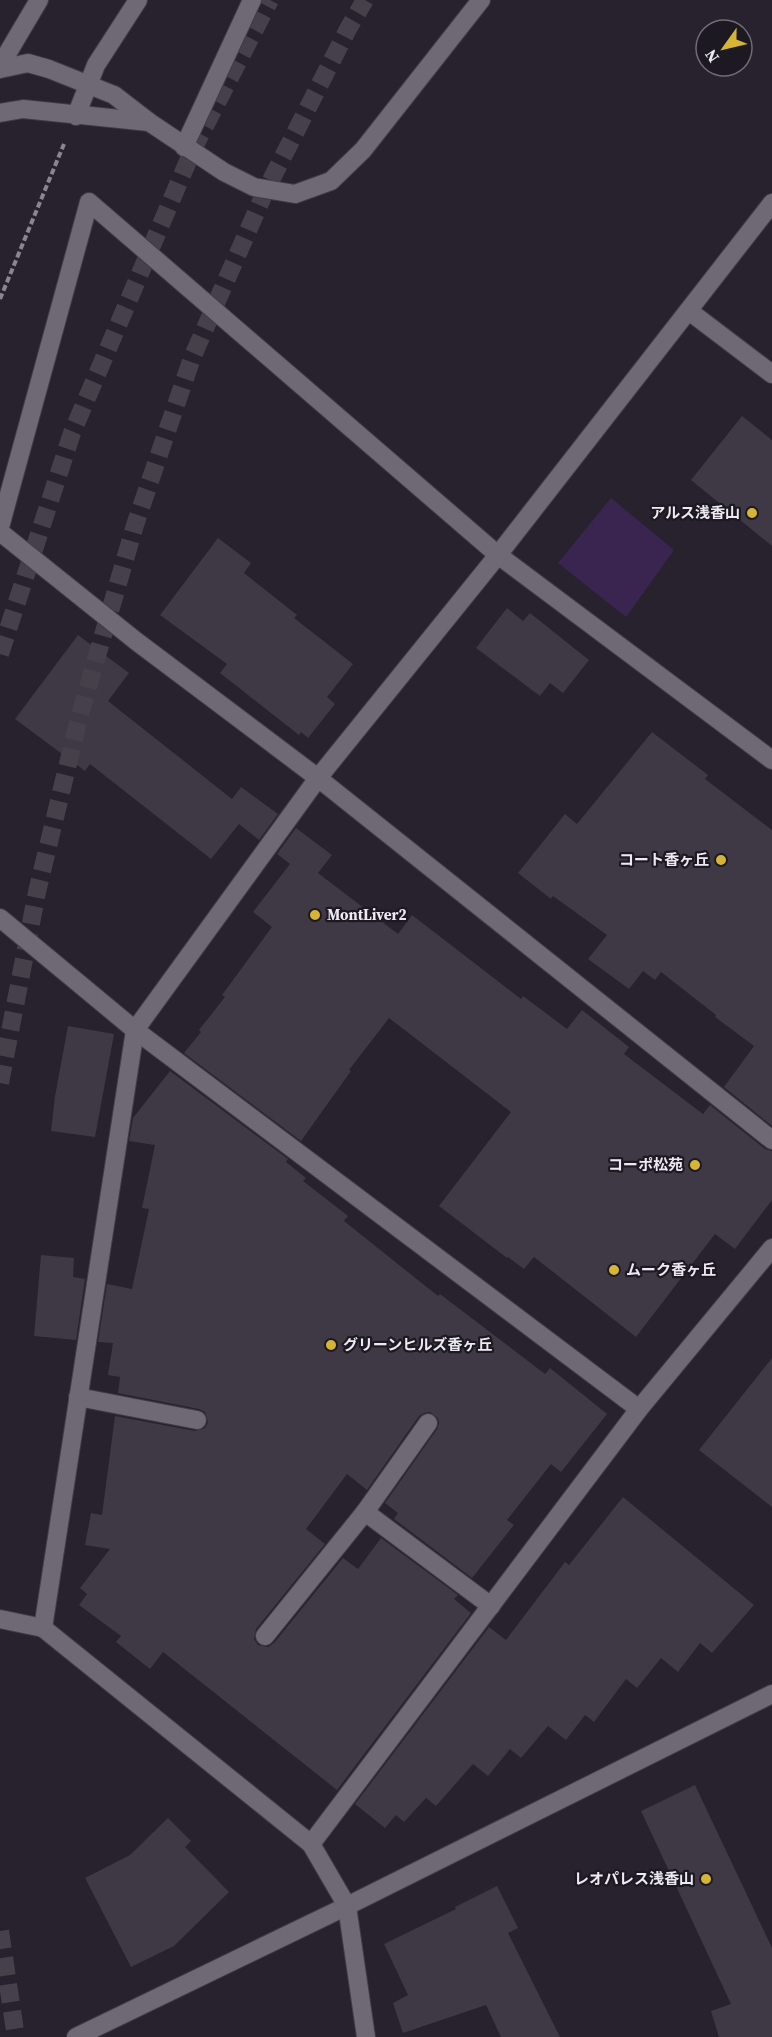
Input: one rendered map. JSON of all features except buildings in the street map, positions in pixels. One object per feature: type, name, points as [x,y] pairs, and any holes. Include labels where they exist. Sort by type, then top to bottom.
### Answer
[{"type":"street","points":[[0,68],[39,0]]},
{"type":"street","points":[[76,116],[96,65],[138,0]]},
{"type":"street","points":[[184,147],[252,0]]},
{"type":"street","points":[[0,68],[28,63],[114,95],[184,147],[224,172],[254,187],[295,194],[331,181],[363,150],[482,0]]},
{"type":"street","points":[[0,113],[23,109],[149,122]]},
{"type":"street","points":[[772,760],[498,555],[89,202],[0,529],[136,641],[318,778],[772,1140]]},
{"type":"street","points":[[43,1628],[135,1030],[318,778],[498,555],[772,203]]},
{"type":"street","points":[[689,311],[772,374]]},
{"type":"street","points":[[0,918],[135,1030],[639,1408]]},
{"type":"street","points":[[311,1844],[639,1408],[772,1248]]},
{"type":"street","points":[[78,1397],[196,1420]]},
{"type":"street","points":[[265,1636],[365,1512],[428,1423]]},
{"type":"street","points":[[365,1512],[490,1606]]},
{"type":"street","points":[[0,1619],[43,1628],[311,1844],[347,1906],[366,2037]]},
{"type":"street","points":[[76,2037],[347,1906],[772,1694]]},
{"type":"path","points":[[0,299],[76,116]]},
{"type":"shaded area","points":[[611,498],[674,550],[626,617],[558,563]]},
{"type":"tunnel","points":[[0,654],[72,433],[194,147],[270,0]]},
{"type":"tunnel","points":[[0,1083],[37,892],[79,718],[135,525],[192,358],[265,192],[365,0]]},
{"type":"tunnel","points":[[0,1931],[16,2037]]},
{"type":"place","name":"アルス浅香山","points":[[752,513]]},
{"type":"place","name":"コート香ヶ丘","points":[[721,860]]},
{"type":"place","name":"MontLiver2","points":[[315,915]]},
{"type":"place","name":"コーポ松苑","points":[[695,1165]]},
{"type":"place","name":"ムーク香ヶ丘","points":[[614,1270]]},
{"type":"place","name":"グリーンヒルズ香ヶ丘","points":[[331,1345]]},
{"type":"place","name":"レオパレス浅香山","points":[[706,1879]]}]
